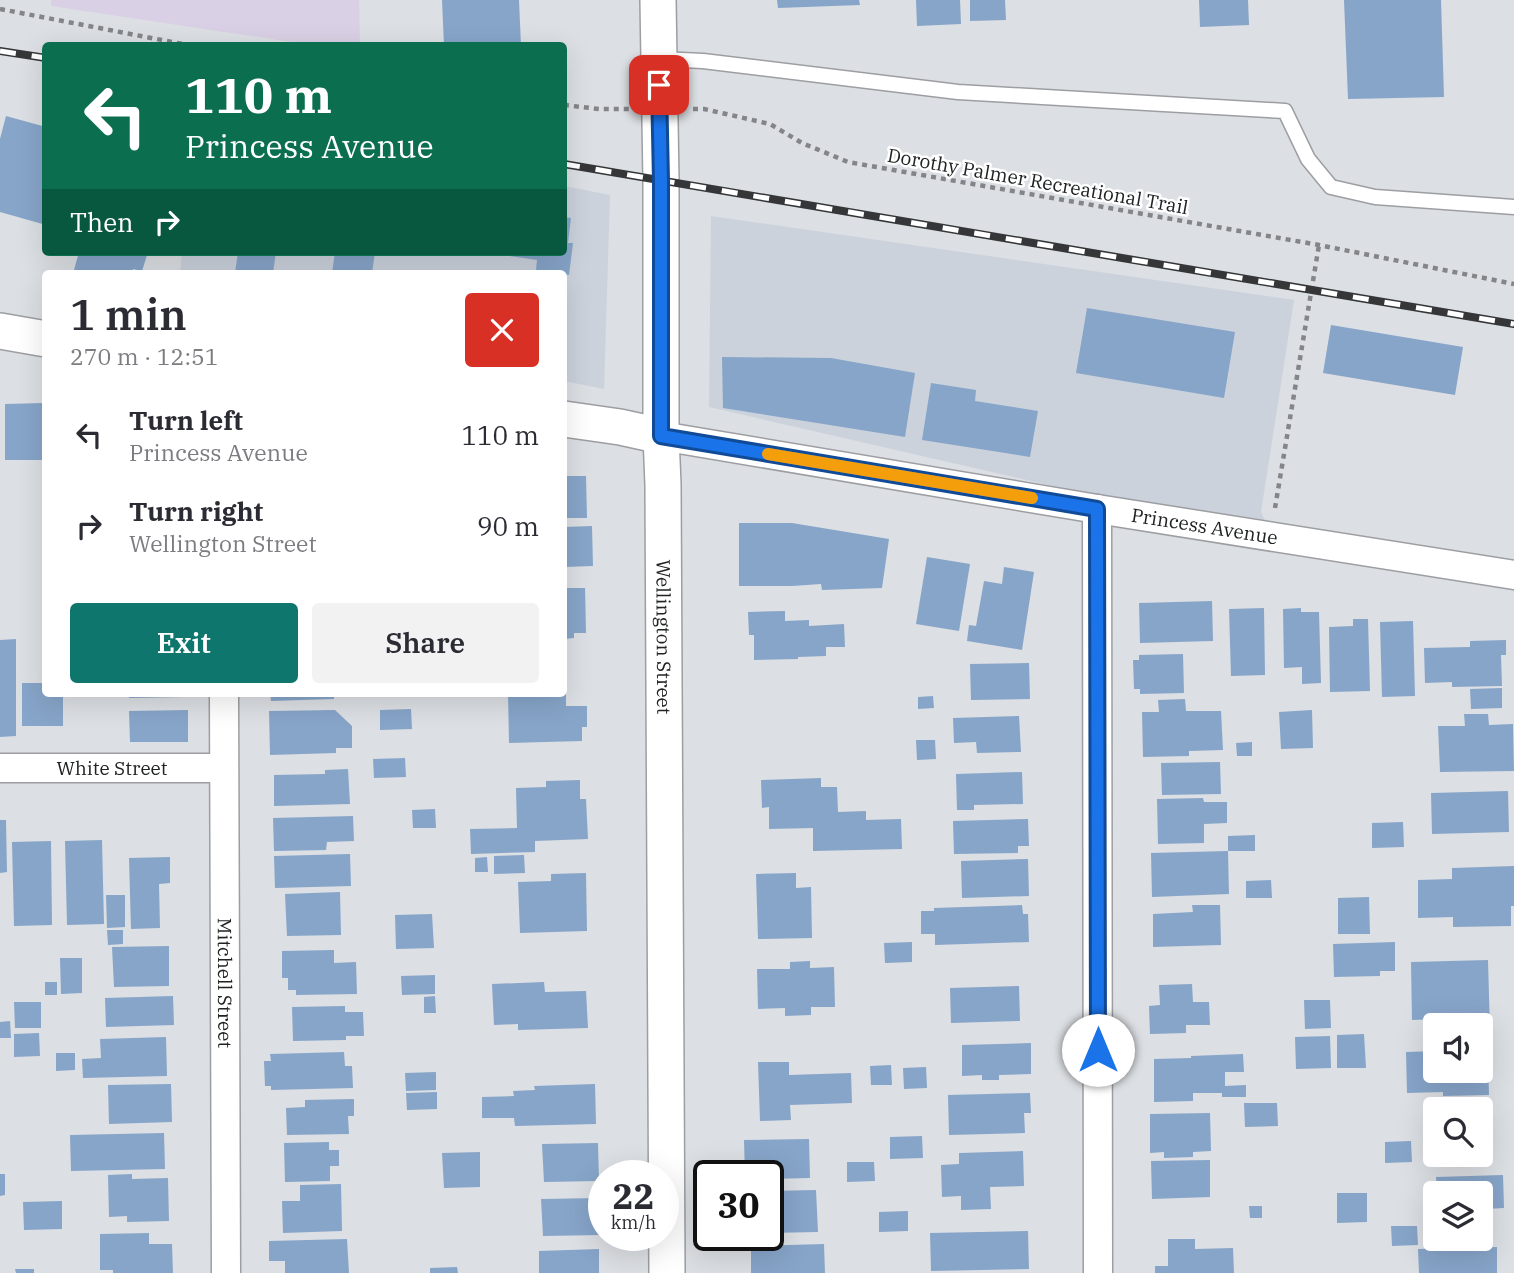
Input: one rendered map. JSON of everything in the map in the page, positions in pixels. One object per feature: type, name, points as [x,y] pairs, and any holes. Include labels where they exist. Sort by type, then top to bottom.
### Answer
[{"type":"street","name":"Wellington Street","points":[[658,0],[667,1273]]},
{"type":"street","points":[[0,331],[42,338]]},
{"type":"street","name":"Princess Avenue","points":[[567,419],[1097,509],[1514,575]]},
{"type":"street","points":[[1097,509],[1098,1273]]},
{"type":"street","name":"Mitchell Street","points":[[224,697],[226,1273]]},
{"type":"street","name":"White Street","points":[[0,768],[223,768]]},
{"type":"lane","points":[[659,59],[703,61],[958,92],[1285,111],[1308,159],[1331,187],[1375,198],[1514,207]]},
{"type":"path","points":[[0,9],[172,42]]},
{"type":"path","name":"Dorothy Palmer Recreational Trail","points":[[567,105],[659,111],[704,109],[770,124],[802,143],[848,162],[1319,245],[1514,284]]},
{"type":"path","points":[[1271,537],[1319,245]]},
{"type":"shaded area","points":[[51,0],[359,0],[360,42],[292,42],[51,6]]},
{"type":"shaded area","points":[[567,187],[610,195],[604,389],[567,382],[567,270],[180,270],[182,256],[567,256]]},
{"type":"shaded area","points":[[711,216],[1294,300],[1261,512],[1271,536],[709,407]]},
{"type":"building","points":[[442,0],[519,0],[521,42],[444,42]]},
{"type":"building","points":[[777,0],[859,0],[860,5],[778,8]]},
{"type":"building","points":[[916,0],[960,0],[961,24],[917,26]]},
{"type":"building","points":[[970,0],[1005,0],[1006,20],[970,21]]},
{"type":"building","points":[[1199,0],[1248,0],[1249,25],[1200,27]]},
{"type":"building","points":[[1344,0],[1441,0],[1444,97],[1348,99]]},
{"type":"building","points":[[6,116],[42,126],[42,224],[0,212],[0,139]]},
{"type":"building","points":[[567,217],[571,218],[568,243],[573,243],[569,275],[567,270],[536,270],[537,260],[509,256],[567,256]]},
{"type":"building","points":[[78,256],[147,256],[142,270],[74,270]]},
{"type":"building","points":[[237,256],[275,256],[273,270],[235,270]]},
{"type":"building","points":[[334,256],[374,256],[372,270],[332,270]]},
{"type":"building","points":[[1087,308],[1235,332],[1224,398],[1076,373]]},
{"type":"building","points":[[1331,325],[1463,347],[1455,395],[1323,373]]},
{"type":"building","points":[[722,357],[831,358],[915,373],[905,437],[723,408]]},
{"type":"building","points":[[931,383],[976,390],[975,401],[1038,411],[1030,457],[922,440]]},
{"type":"building","points":[[42,403],[42,460],[5,460],[5,404]]},
{"type":"building","points":[[567,476],[586,476],[587,518],[567,518]]},
{"type":"building","points":[[739,523],[792,523],[889,539],[882,588],[822,590],[821,584],[739,586]]},
{"type":"building","points":[[592,526],[593,566],[567,567],[567,527]]},
{"type":"building","points":[[927,557],[970,564],[959,631],[916,624]]},
{"type":"building","points":[[1004,567],[1034,572],[1022,650],[967,641],[969,625],[976,626],[984,581],[1002,584]]},
{"type":"building","points":[[567,588],[585,588],[586,633],[574,633],[574,638],[567,639]]},
{"type":"building","points":[[1212,601],[1213,641],[1140,643],[1139,603]]},
{"type":"building","points":[[1264,608],[1265,675],[1231,676],[1229,609]]},
{"type":"building","points":[[1301,608],[1301,612],[1319,612],[1321,683],[1302,684],[1302,667],[1284,668],[1283,609]]},
{"type":"building","points":[[785,611],[785,621],[809,620],[809,626],[844,624],[845,647],[826,647],[826,656],[754,660],[754,635],[749,635],[748,612]]},
{"type":"building","points":[[1353,619],[1368,619],[1370,691],[1330,692],[1329,627],[1353,626]]},
{"type":"building","points":[[1413,621],[1415,696],[1382,697],[1380,622]]},
{"type":"building","points":[[16,639],[16,736],[0,737],[0,640]]},
{"type":"building","points":[[1506,640],[1506,655],[1501,655],[1502,686],[1452,687],[1452,682],[1425,683],[1424,648],[1470,647],[1470,641]]},
{"type":"building","points":[[1183,654],[1184,693],[1140,694],[1140,689],[1134,689],[1133,660],[1139,660],[1139,655]]},
{"type":"building","points":[[1029,663],[1030,699],[971,700],[970,664]]},
{"type":"building","points":[[22,683],[42,683],[42,697],[63,697],[63,726],[22,726]]},
{"type":"building","points":[[1502,688],[1502,708],[1471,709],[1470,689]]},
{"type":"building","points":[[933,696],[934,708],[918,709],[918,697]]},
{"type":"building","points":[[270,697],[334,697],[334,699],[271,701]]},
{"type":"building","points":[[508,697],[566,697],[566,706],[587,706],[587,727],[582,727],[582,741],[509,743]]},
{"type":"building","points":[[1185,699],[1186,711],[1221,711],[1223,750],[1189,751],[1189,756],[1143,757],[1142,712],[1159,712],[1158,700]]},
{"type":"building","points":[[411,709],[412,729],[380,730],[380,710]]},
{"type":"building","points":[[188,710],[188,742],[130,742],[129,711]]},
{"type":"building","points":[[335,710],[352,726],[352,748],[336,748],[336,753],[270,755],[269,711]]},
{"type":"building","points":[[1312,710],[1313,748],[1281,749],[1279,712]]},
{"type":"building","points":[[1464,714],[1488,714],[1489,725],[1513,724],[1514,771],[1440,772],[1438,726],[1465,726]]},
{"type":"building","points":[[1019,716],[1021,752],[977,753],[976,742],[954,743],[953,718]]},
{"type":"building","points":[[916,740],[935,740],[936,759],[917,760]]},
{"type":"building","points":[[1252,742],[1252,756],[1237,756],[1236,743]]},
{"type":"building","points":[[405,758],[406,777],[374,778],[373,759]]},
{"type":"building","points":[[1220,762],[1221,794],[1162,795],[1161,763]]},
{"type":"building","points":[[348,769],[350,804],[274,806],[274,775],[325,774],[325,770]]},
{"type":"building","points":[[1022,772],[1023,804],[974,805],[974,810],[957,810],[956,774]]},
{"type":"building","points":[[821,778],[821,787],[837,787],[838,812],[866,811],[866,820],[901,819],[902,849],[813,851],[813,828],[769,829],[769,807],[762,808],[761,780]]},
{"type":"building","points":[[580,780],[580,799],[586,799],[588,839],[535,841],[535,852],[471,854],[470,829],[517,828],[516,788],[546,787],[546,781]]},
{"type":"building","points":[[1508,791],[1509,832],[1432,834],[1431,793]]},
{"type":"building","points":[[1203,798],[1204,802],[1227,802],[1227,823],[1204,824],[1204,843],[1158,844],[1157,799]]},
{"type":"building","points":[[435,809],[436,828],[413,828],[412,810]]},
{"type":"building","points":[[353,816],[354,841],[327,842],[326,850],[274,851],[273,818]]},
{"type":"building","points":[[1028,819],[1029,846],[1018,846],[1018,853],[954,854],[953,821]]},
{"type":"building","points":[[0,820],[6,820],[7,872],[0,873]]},
{"type":"building","points":[[1403,822],[1404,847],[1372,848],[1372,823]]},
{"type":"building","points":[[1255,835],[1255,851],[1228,851],[1228,836]]},
{"type":"building","points":[[102,840],[104,924],[67,925],[65,841]]},
{"type":"building","points":[[51,841],[52,925],[14,926],[12,842]]},
{"type":"building","points":[[1228,851],[1229,894],[1152,897],[1151,853]]},
{"type":"building","points":[[350,854],[351,886],[275,888],[274,856]]},
{"type":"building","points":[[524,855],[525,873],[494,874],[494,856]]},
{"type":"building","points":[[170,857],[170,883],[159,884],[160,928],[131,929],[129,858]]},
{"type":"building","points":[[487,857],[488,872],[475,872],[475,858]]},
{"type":"building","points":[[1028,859],[1029,896],[962,898],[961,861]]},
{"type":"building","points":[[1514,866],[1511,926],[1453,927],[1453,917],[1418,918],[1418,880],[1452,879],[1452,868]]},
{"type":"building","points":[[586,873],[587,931],[520,933],[518,882],[551,881],[551,874]]},
{"type":"building","points":[[796,873],[796,888],[811,887],[812,938],[758,939],[756,874]]},
{"type":"building","points":[[1271,880],[1272,898],[1246,898],[1246,881]]},
{"type":"building","points":[[340,892],[341,935],[287,936],[285,894]]},
{"type":"building","points":[[106,895],[125,895],[125,927],[107,928]]},
{"type":"building","points":[[1369,897],[1370,934],[1338,934],[1338,898]]},
{"type":"building","points":[[1022,905],[1023,914],[1028,914],[1029,942],[935,945],[935,934],[921,934],[921,911],[934,911],[934,908]]},
{"type":"building","points":[[1192,905],[1220,905],[1221,945],[1153,947],[1153,914],[1193,912]]},
{"type":"building","points":[[432,914],[434,948],[396,949],[395,915]]},
{"type":"building","points":[[107,930],[123,930],[123,944],[108,945]]},
{"type":"building","points":[[912,942],[912,962],[885,963],[884,943]]},
{"type":"building","points":[[1395,942],[1395,971],[1380,971],[1380,976],[1334,977],[1333,944]]},
{"type":"building","points":[[169,946],[169,986],[114,987],[112,947]]},
{"type":"building","points":[[334,950],[334,963],[356,962],[357,994],[296,995],[296,990],[288,990],[288,978],[282,978],[282,951]]},
{"type":"building","points":[[60,958],[82,958],[82,993],[61,994]]},
{"type":"building","points":[[1488,960],[1489,1013],[1423,1013],[1423,1020],[1412,1020],[1411,962]]},
{"type":"building","points":[[810,961],[810,968],[834,967],[835,1007],[811,1007],[811,1015],[785,1016],[785,1008],[758,1009],[757,969],[790,969],[790,962]]},
{"type":"building","points":[[435,975],[435,994],[402,995],[401,976]]},
{"type":"building","points":[[45,982],[57,982],[57,995],[45,995]]},
{"type":"building","points":[[544,982],[545,992],[586,991],[588,1028],[518,1030],[518,1024],[494,1025],[492,984]]},
{"type":"building","points":[[1192,984],[1193,1002],[1209,1002],[1210,1025],[1186,1025],[1186,1033],[1150,1034],[1149,1006],[1160,1005],[1159,985]]},
{"type":"building","points":[[1019,986],[1020,1021],[951,1023],[950,988]]},
{"type":"building","points":[[173,996],[174,1025],[106,1027],[105,998]]},
{"type":"building","points":[[435,996],[436,1013],[424,1013],[424,997]]},
{"type":"building","points":[[1304,1000],[1330,1000],[1331,1028],[1305,1029]]},
{"type":"building","points":[[14,1002],[41,1002],[41,1028],[15,1028]]},
{"type":"building","points":[[345,1006],[345,1012],[363,1012],[364,1036],[346,1036],[346,1040],[293,1041],[292,1007]]},
{"type":"building","points":[[10,1021],[11,1038],[0,1038],[0,1022]]},
{"type":"building","points":[[39,1033],[40,1056],[14,1057],[14,1034]]},
{"type":"building","points":[[1364,1034],[1366,1068],[1337,1068],[1337,1035]]},
{"type":"building","points":[[1330,1036],[1331,1068],[1296,1069],[1295,1037]]},
{"type":"building","points":[[166,1037],[167,1076],[83,1078],[82,1059],[101,1058],[100,1039]]},
{"type":"building","points":[[1031,1043],[1031,1074],[999,1075],[999,1080],[982,1080],[982,1075],[962,1076],[962,1045]]},
{"type":"building","points":[[1423,1051],[1423,1083],[1489,1083],[1489,1095],[1443,1096],[1443,1092],[1407,1093],[1406,1052]]},
{"type":"building","points":[[344,1052],[345,1066],[352,1066],[353,1088],[271,1090],[271,1086],[265,1086],[264,1061],[271,1061],[270,1054]]},
{"type":"building","points":[[56,1053],[75,1053],[75,1070],[56,1071]]},
{"type":"building","points":[[1243,1054],[1244,1072],[1225,1072],[1225,1086],[1246,1085],[1246,1097],[1222,1097],[1222,1093],[1193,1093],[1193,1101],[1154,1102],[1154,1059]]},
{"type":"building","points":[[758,1062],[789,1062],[789,1075],[851,1073],[852,1103],[790,1105],[791,1120],[760,1121]]},
{"type":"building","points":[[891,1065],[892,1085],[871,1085],[870,1066]]},
{"type":"building","points":[[926,1067],[927,1088],[904,1089],[903,1068]]},
{"type":"building","points":[[436,1072],[436,1090],[406,1091],[405,1073]]},
{"type":"building","points":[[171,1084],[172,1122],[109,1124],[108,1085]]},
{"type":"building","points":[[595,1084],[596,1124],[515,1126],[514,1118],[482,1118],[482,1097],[514,1096],[513,1091],[535,1090],[534,1086]]},
{"type":"building","points":[[437,1092],[437,1109],[407,1110],[406,1093]]},
{"type":"building","points":[[1030,1093],[1031,1113],[1024,1113],[1025,1133],[949,1135],[948,1095]]},
{"type":"building","points":[[354,1099],[354,1116],[348,1116],[349,1134],[287,1135],[286,1108],[305,1107],[305,1100]]},
{"type":"building","points":[[1244,1103],[1277,1103],[1278,1126],[1245,1127]]},
{"type":"building","points":[[1210,1113],[1211,1151],[1193,1152],[1193,1157],[1164,1158],[1164,1152],[1150,1153],[1150,1114]]},
{"type":"building","points":[[164,1133],[165,1169],[71,1171],[70,1135]]},
{"type":"building","points":[[922,1136],[923,1158],[890,1159],[890,1137]]},
{"type":"building","points":[[809,1139],[810,1178],[784,1179],[784,1160],[745,1160],[744,1140]]},
{"type":"building","points":[[1411,1141],[1412,1162],[1385,1163],[1385,1142]]},
{"type":"building","points":[[329,1142],[329,1150],[339,1150],[339,1166],[330,1166],[330,1181],[285,1182],[284,1143]]},
{"type":"building","points":[[598,1143],[598,1160],[588,1160],[588,1181],[544,1182],[542,1144]]},
{"type":"building","points":[[1023,1151],[1024,1186],[990,1187],[991,1209],[961,1210],[961,1196],[942,1197],[941,1165],[959,1164],[959,1153]]},
{"type":"building","points":[[480,1152],[480,1187],[444,1188],[442,1153]]},
{"type":"building","points":[[1210,1160],[1210,1197],[1152,1199],[1151,1161]]},
{"type":"building","points":[[847,1162],[874,1162],[875,1181],[847,1182]]},
{"type":"building","points":[[0,1174],[5,1174],[5,1195],[0,1196]]},
{"type":"building","points":[[132,1174],[132,1179],[168,1178],[169,1221],[127,1222],[127,1216],[109,1217],[108,1175]]},
{"type":"building","points":[[1503,1175],[1504,1208],[1493,1209],[1493,1181],[1436,1181],[1436,1177]]},
{"type":"building","points":[[341,1184],[342,1231],[283,1233],[282,1201],[300,1201],[300,1185]]},
{"type":"building","points":[[816,1190],[818,1232],[784,1233],[784,1191]]},
{"type":"building","points":[[1337,1193],[1367,1193],[1367,1222],[1337,1223]]},
{"type":"building","points":[[588,1198],[588,1235],[543,1236],[541,1199]]},
{"type":"building","points":[[62,1201],[62,1229],[24,1230],[23,1202]]},
{"type":"building","points":[[1249,1206],[1262,1206],[1262,1218],[1250,1218]]},
{"type":"building","points":[[908,1211],[908,1231],[879,1232],[879,1212]]},
{"type":"building","points":[[1391,1226],[1417,1226],[1418,1245],[1392,1246]]},
{"type":"building","points":[[1028,1231],[1029,1269],[931,1271],[930,1233]]},
{"type":"building","points":[[149,1233],[149,1244],[172,1244],[173,1273],[113,1273],[113,1270],[100,1270],[100,1234]]},
{"type":"building","points":[[347,1239],[349,1273],[285,1273],[285,1261],[269,1261],[269,1241]]},
{"type":"building","points":[[1168,1239],[1195,1239],[1195,1249],[1233,1248],[1234,1273],[1155,1273],[1155,1266],[1168,1266]]},
{"type":"building","points":[[824,1244],[825,1273],[751,1273],[751,1251],[784,1251],[784,1245]]},
{"type":"building","points":[[1493,1247],[1497,1247],[1497,1273],[1419,1273],[1418,1249],[1493,1251]]},
{"type":"building","points":[[539,1251],[599,1251],[599,1273],[539,1273]]},
{"type":"building","points":[[457,1267],[458,1273],[430,1273],[430,1268]]},
{"type":"building","points":[[15,1269],[34,1269],[34,1273],[16,1273]]},
{"type":"railway","points":[[0,51],[42,57]]},
{"type":"railway","points":[[567,165],[1514,324]]},
{"type":"slow traffic","points":[[768,454],[1032,498]]},
{"type":"route","points":[[659,85],[661,436],[1097,509],[1098,1050]]}]
